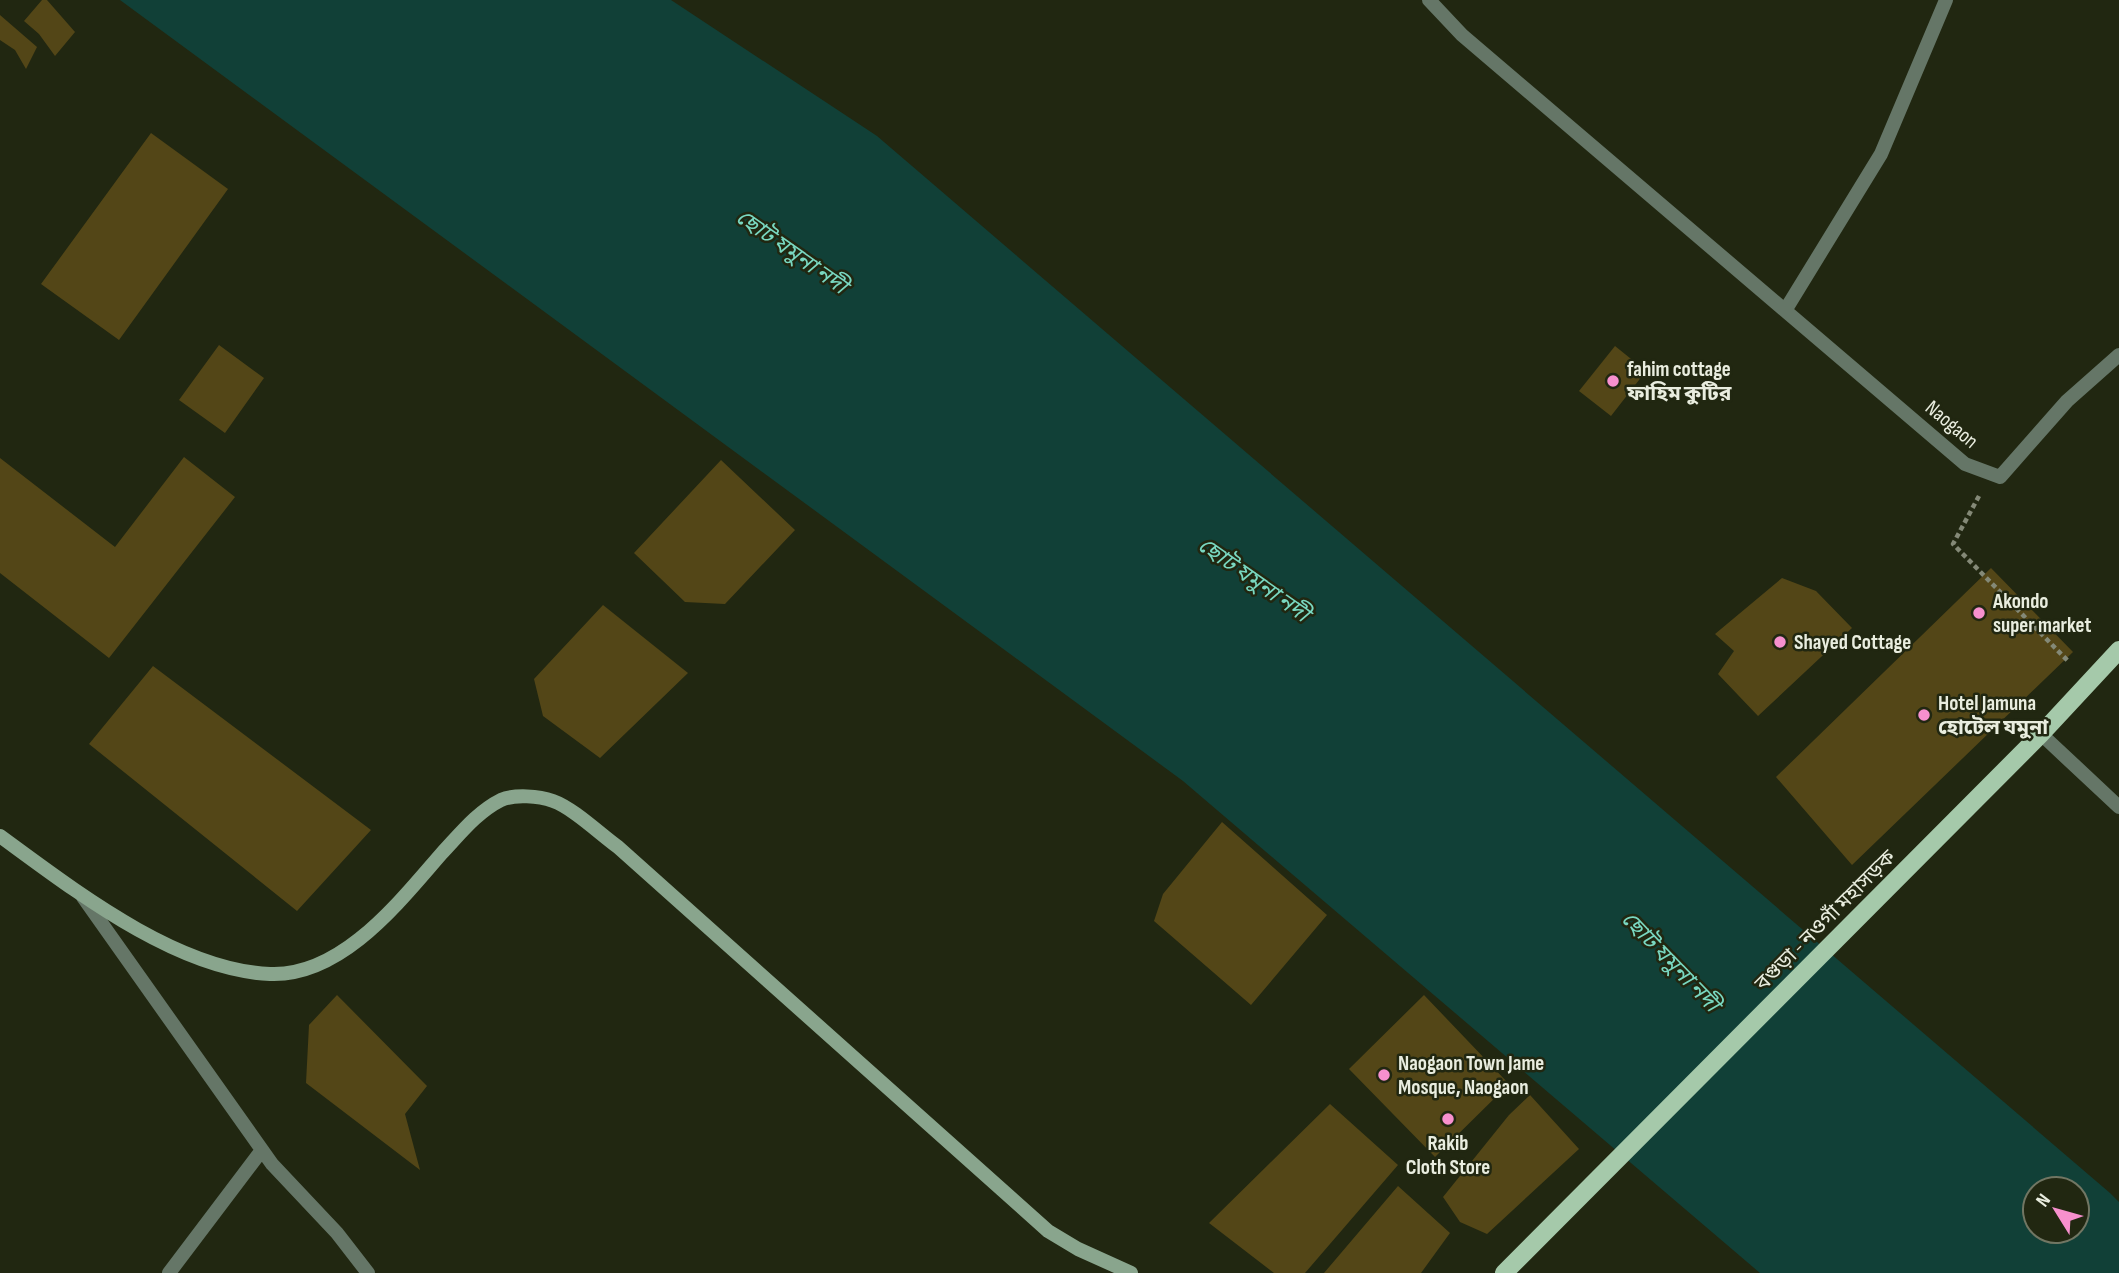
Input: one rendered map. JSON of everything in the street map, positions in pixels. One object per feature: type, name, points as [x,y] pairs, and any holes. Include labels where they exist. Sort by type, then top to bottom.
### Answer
[{"type":"main road","name":"বগুড়া - নওগাঁ মহাসড়ক","points":[[1504,1273],[1938,839],[2119,650]]},
{"type":"main road","points":[[0,836],[82,896],[139,930],[213,965],[272,974],[323,964],[379,925],[471,821],[503,799],[528,797],[555,802],[618,847],[1048,1231],[1078,1249],[1131,1273]]},
{"type":"street","name":"Naogaon","points":[[1429,0],[1462,35],[1965,464],[2000,477],[2067,401],[2119,355]]},
{"type":"street","points":[[1786,309],[1881,154],[1946,0]]},
{"type":"street","points":[[2041,734],[2119,807]]},
{"type":"street","points":[[82,896],[262,1150],[369,1273]]},
{"type":"street","points":[[169,1273],[262,1150]]},
{"type":"path","points":[[1991,474],[1953,544],[2089,683]]},
{"type":"water","name":"ছোট যমুনা নদী","points":[[120,0],[671,0],[877,136],[2089,1175],[2021,1175],[2021,1245],[2091,1245],[2091,1177],[2119,1202],[2119,1273],[1760,1273],[1183,781]]},
{"type":"building","points":[[42,0],[47,0],[75,32],[55,56],[39,34],[24,21]]},
{"type":"building","points":[[0,15],[37,47],[26,69],[15,50],[0,40]]},
{"type":"building","points":[[151,133],[228,189],[119,340],[41,284]]},
{"type":"building","points":[[219,345],[264,378],[225,433],[179,400]]},
{"type":"building","name":"fahim cottage ফাহিম কুটির","points":[[1615,346],[1646,371],[1611,416],[1579,391]]},
{"type":"building","points":[[184,457],[235,497],[109,658],[0,573],[0,458],[115,547]]},
{"type":"building","points":[[721,460],[795,530],[725,604],[685,602],[634,553]]},
{"type":"building","name":"Hotel Jamuna হোটেল যমুনা","points":[[1991,568],[2073,652],[1852,865],[1776,777]]},
{"type":"building","name":"Shayed Cottage","points":[[1782,578],[1816,591],[1852,628],[1758,716],[1718,674],[1734,651],[1715,634]]},
{"type":"building","points":[[603,605],[688,673],[600,758],[543,716],[534,679]]},
{"type":"building","points":[[153,666],[371,830],[297,911],[89,744]]},
{"type":"building","points":[[1222,822],[1327,915],[1251,1005],[1154,921],[1163,894]]},
{"type":"building","points":[[337,995],[427,1086],[405,1114],[420,1170],[306,1083],[309,1025]]},
{"type":"building","points":[[1424,995],[1509,1084],[1435,1157],[1349,1069]]},
{"type":"building","points":[[1530,1095],[1579,1149],[1487,1234],[1460,1222],[1443,1197],[1509,1115]]},
{"type":"building","points":[[1330,1104],[1398,1165],[1305,1273],[1274,1273],[1209,1223]]},
{"type":"building","points":[[1398,1186],[1450,1233],[1421,1273],[1324,1273]]},
{"type":"place","name":"fahim cottage ফাহিম কুটির","points":[[1613,381]]},
{"type":"place","name":"Akondo super market","points":[[1979,613]]},
{"type":"place","name":"Shayed Cottage","points":[[1780,642]]},
{"type":"place","name":"Hotel Jamuna হোটেল যমুনা","points":[[1924,715]]},
{"type":"place","name":"Naogaon Town Jame Mosque, Naogaon","points":[[1384,1075]]},
{"type":"place","name":"Rakib Cloth Store","points":[[1448,1119]]}]
